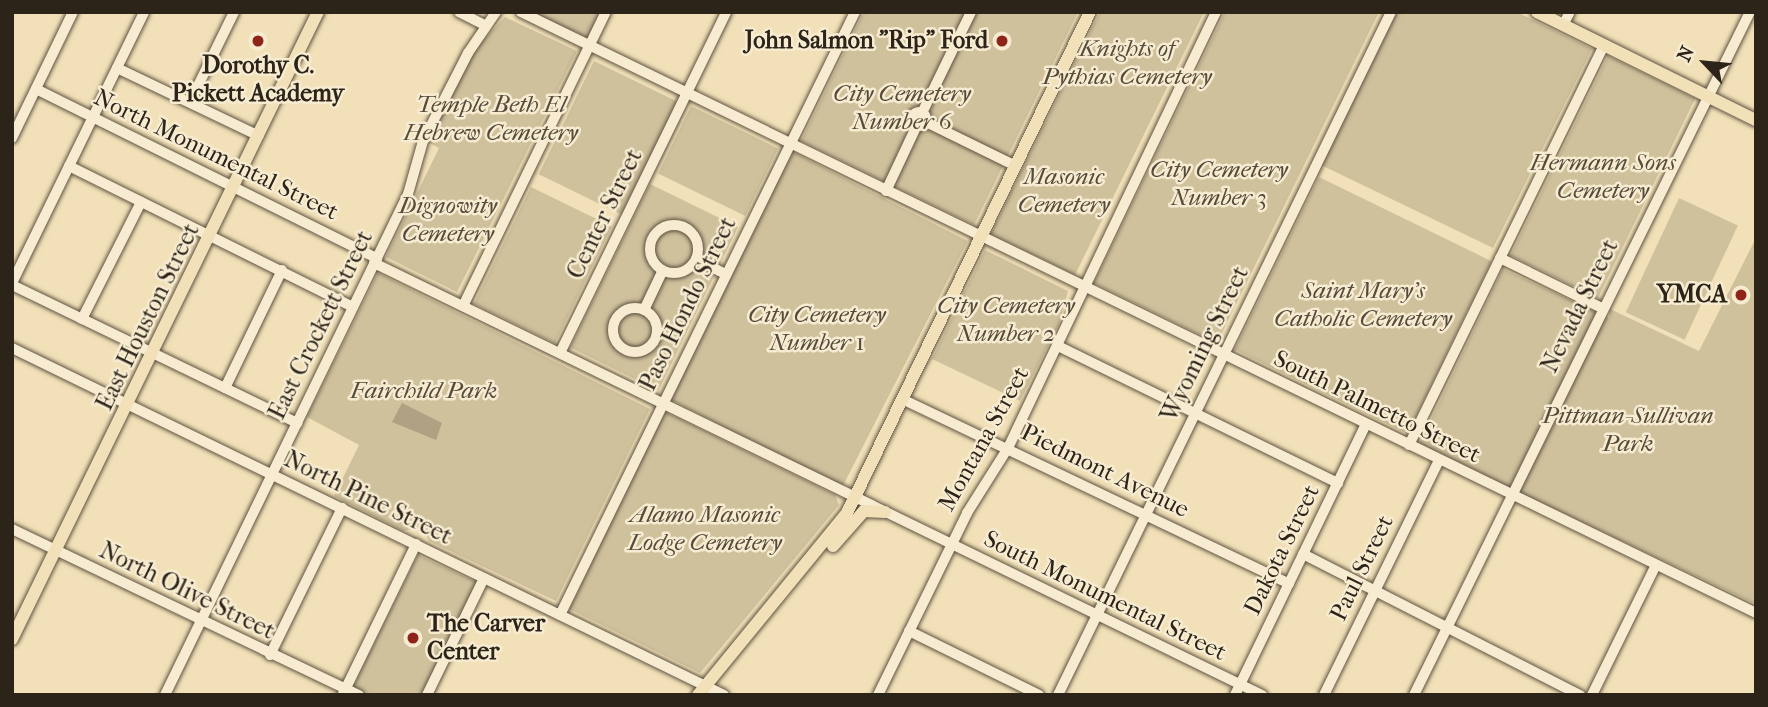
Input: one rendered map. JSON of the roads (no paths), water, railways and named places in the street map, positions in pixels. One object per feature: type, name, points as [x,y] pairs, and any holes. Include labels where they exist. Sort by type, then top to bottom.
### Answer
[{"type":"main road","name":"East Houston Street","points":[[12,639],[153,355],[318,12]]},
{"type":"main road","points":[[702,690],[836,529],[854,498],[1090,12]]},
{"type":"main road","points":[[1536,12],[1756,120]]},
{"type":"main road","points":[[777,600],[801,582],[864,511],[885,512]]},
{"type":"street","points":[[144,12],[12,284],[297,423]]},
{"type":"street","points":[[190,102],[233,12]]},
{"type":"street","points":[[459,12],[486,26]]},
{"type":"street","name":"East Crockett Street","points":[[165,695],[411,185],[423,141],[467,53],[496,12]]},
{"type":"street","name":"South Palmetto Street","points":[[521,12],[1082,288],[1756,613]]},
{"type":"street","points":[[463,306],[606,12]]},
{"type":"street","name":"Center Street","points":[[560,353],[726,12]]},
{"type":"street","points":[[886,191],[971,12]]},
{"type":"street","name":"Montana Street","points":[[878,695],[951,545],[1007,448],[1058,346],[1082,288],[1216,12]]},
{"type":"street","name":"Wyoming Street","points":[[1058,695],[1391,12]]},
{"type":"street","points":[[1563,25],[1570,12]]},
{"type":"street","name":"Nevada Street","points":[[1414,695],[1602,308],[1750,12]]},
{"type":"street","points":[[12,138],[71,13]]},
{"type":"street","name":"Paso Hondo Street","points":[[560,615],[852,13]]},
{"type":"street","points":[[1409,445],[1604,45]]},
{"type":"street","points":[[117,68],[258,136]]},
{"type":"street","name":"North Monumental Street","points":[[36,89],[235,186],[463,306],[854,498]]},
{"type":"street","points":[[921,120],[1016,166]]},
{"type":"street","points":[[69,166],[353,307]]},
{"type":"street","points":[[82,319],[141,202]]},
{"type":"street","points":[[667,226],[685,227],[695,235],[696,259],[682,272],[663,271],[653,260],[650,246],[656,233],[667,226]]},
{"type":"street","points":[[1500,258],[1602,308]]},
{"type":"street","points":[[696,259],[726,274]]},
{"type":"street","points":[[225,388],[282,270]]},
{"type":"street","points":[[644,310],[663,271]]},
{"type":"street","points":[[644,310],[654,319],[655,338],[646,348],[627,350],[616,341],[615,321],[624,311],[644,310]]},
{"type":"street","points":[[1058,346],[1338,483]]},
{"type":"street","name":"North Pine Street","points":[[12,348],[560,615],[702,690],[724,695]]},
{"type":"street","name":"Piedmont Avenue","points":[[902,399],[1289,584]]},
{"type":"street","name":"Dakota Street","points":[[1235,695],[1367,424]]},
{"type":"street","name":"Paul Street","points":[[1324,695],[1439,460]]},
{"type":"street","name":"South Monumental Street","points":[[854,498],[1262,695]]},
{"type":"street","points":[[270,655],[342,508]]},
{"type":"street","name":"North Olive Street","points":[[12,529],[343,693],[359,695]]},
{"type":"street","points":[[343,693],[416,544]]},
{"type":"street","points":[[1303,554],[1580,695]]},
{"type":"street","points":[[1592,695],[1656,565]]},
{"type":"street","points":[[427,695],[484,578]]},
{"type":"street","points":[[909,631],[1039,695]]},
{"type":"place","name":"Dorothy C. Pickett Academy","points":[[258,41]]},
{"type":"place","name":"John Salmon \"Rip\" Ford","points":[[1002,41]]},
{"type":"place","name":"YMCA","points":[[1741,295]]},
{"type":"place","name":"The Carver Center","points":[[413,638]]},
{"type":"park label","name":"Knights of Pythias Cemetery","points":[[1127,63]]},
{"type":"park label","name":"City Cemetery Number 6","points":[[902,108]]},
{"type":"park label","name":"Temple Beth El Hebrew Cemetery","points":[[491,119]]},
{"type":"park label","name":"Hermann Sons Cemetery","points":[[1603,177]]},
{"type":"park label","name":"City Cemetery Number 3","points":[[1219,184]]},
{"type":"park label","name":"Masonic Cemetery","points":[[1064,191]]},
{"type":"park label","name":"Dignowity Cemetery","points":[[448,220]]},
{"type":"park label","name":"Saint Mary's Catholic Cemetery","points":[[1363,305]]},
{"type":"park label","name":"City Cemetery Number 2","points":[[1006,320]]},
{"type":"park label","name":"City Cemetery Number 1","points":[[817,329]]},
{"type":"park label","name":"Fairchild Park","points":[[424,391]]},
{"type":"park label","name":"Pittman-Sullivan Park","points":[[1628,430]]},
{"type":"park label","name":"Alamo Masonic Lodge Cemetery","points":[[705,529]]}]
